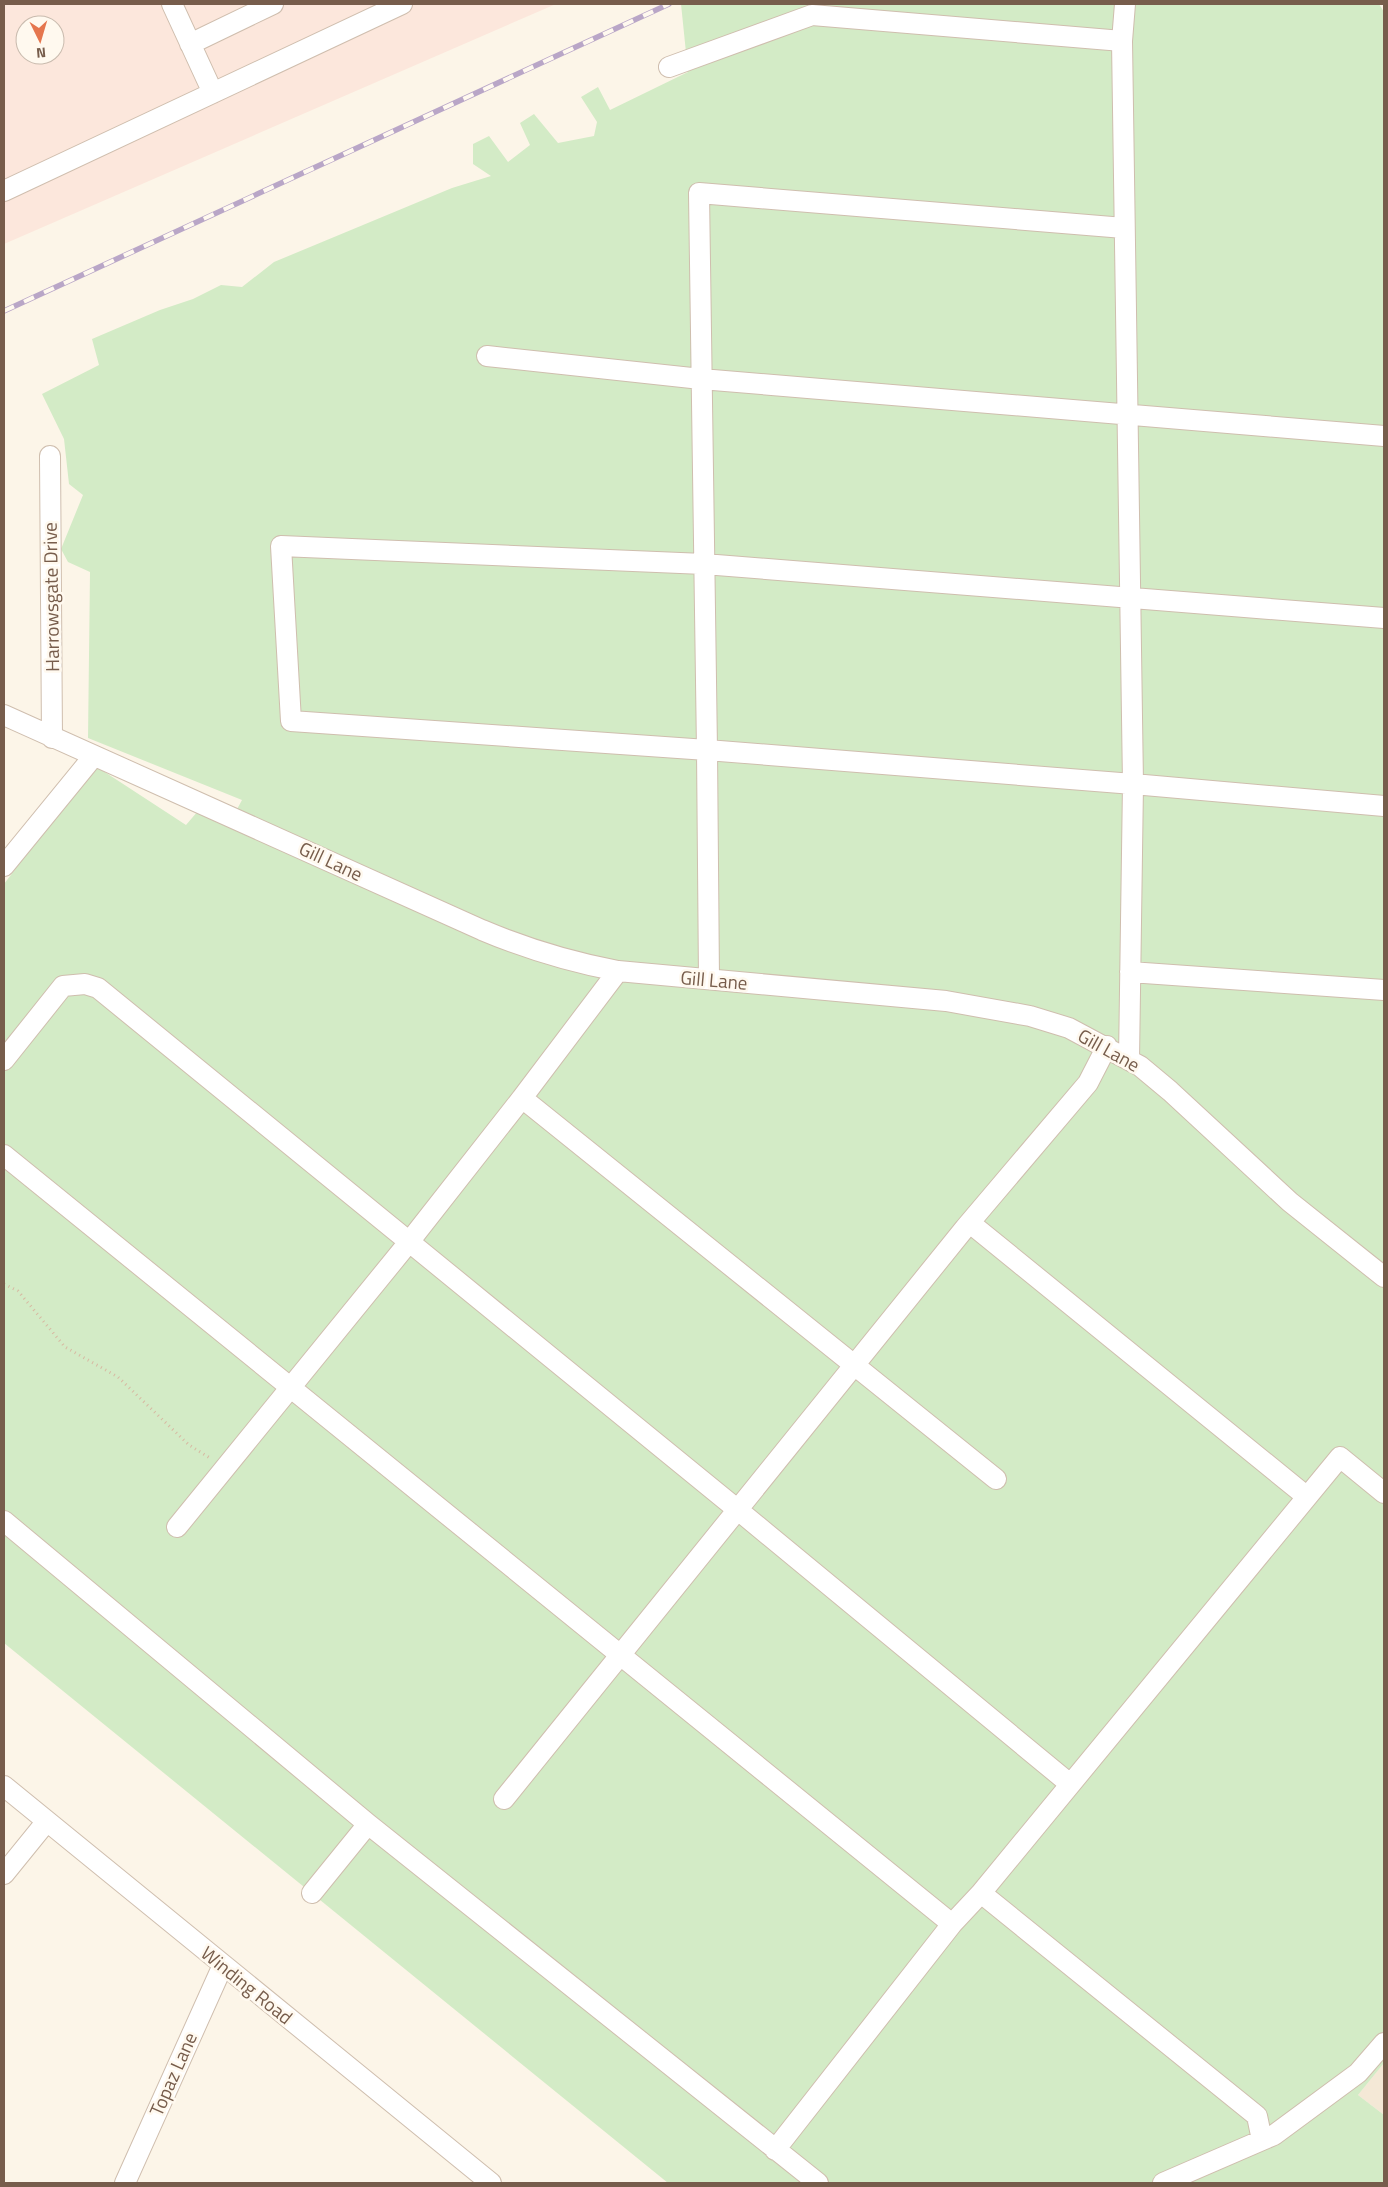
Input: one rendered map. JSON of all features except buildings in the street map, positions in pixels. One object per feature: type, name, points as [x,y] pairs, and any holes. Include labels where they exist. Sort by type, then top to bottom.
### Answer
[{"type":"street","points":[[172,4],[213,93]]},
{"type":"street","points":[[190,44],[273,4]]},
{"type":"street","points":[[4,192],[402,4]]},
{"type":"street","points":[[1125,4],[1122,41],[1133,784],[1129,1060]]},
{"type":"street","points":[[669,67],[812,15],[1122,41]]},
{"type":"street","points":[[708,980],[707,750],[698,193],[1124,228]]},
{"type":"street","points":[[487,356],[701,379],[1384,436]]},
{"type":"street","name":"Harrowsgate Drive","points":[[50,456],[52,738]]},
{"type":"street","points":[[1384,618],[704,564],[281,546],[291,721],[707,750],[1384,806]]},
{"type":"street","name":"Gill Lane","points":[[4,715],[524,948],[568,962],[618,972],[946,1001],[989,1007],[1030,1016],[1069,1028],[1107,1046],[1170,1091],[1290,1202],[1384,1277]]},
{"type":"street","points":[[4,866],[93,756]]},
{"type":"street","points":[[177,1527],[409,1242],[618,972]]},
{"type":"street","points":[[1130,972],[1384,990]]},
{"type":"street","points":[[4,1060],[63,986],[85,984],[98,988],[738,1510],[1070,1784]]},
{"type":"street","points":[[504,1799],[854,1365],[970,1223],[1088,1084],[1107,1046]]},
{"type":"street","points":[[522,1098],[996,1479]]},
{"type":"street","points":[[4,1155],[619,1656],[952,1924]]},
{"type":"street","points":[[970,1223],[1306,1496]]},
{"type":"street","points":[[775,2150],[952,1924],[982,1893],[1340,1456],[1384,1493]]},
{"type":"street","points":[[4,1521],[368,1824],[818,2183]]},
{"type":"street","name":"Winding Road","points":[[4,1786],[491,2183]]},
{"type":"street","points":[[4,1874],[46,1821]]},
{"type":"street","points":[[312,1893],[368,1824]]},
{"type":"street","points":[[982,1893],[1257,2116],[1262,2140]]},
{"type":"street","name":"Topaz Lane","points":[[125,2183],[222,1965]]},
{"type":"street","points":[[1163,2183],[1274,2135],[1358,2073],[1384,2042]]},
{"type":"path","points":[[4,1284],[18,1291],[65,1347],[118,1377],[189,1444],[225,1468]]},
{"type":"shaded area","points":[[4,4],[556,4],[4,244]]},
{"type":"shaded area","points":[[1384,2063],[1384,2115],[1358,2095]]},
{"type":"green space","points":[[681,4],[1379,4],[1384,12],[1384,2063],[1358,2095],[1384,2115],[1384,2183],[668,2183],[4,1643],[4,884],[94,765],[186,825],[204,804],[235,813],[242,800],[88,738],[90,572],[68,562],[61,549],[83,495],[69,484],[64,439],[42,394],[99,365],[92,339],[160,310],[193,299],[221,285],[242,287],[274,262],[452,188],[491,176],[473,164],[473,144],[489,136],[508,162],[530,145],[520,123],[534,114],[558,143],[594,136],[597,122],[581,97],[598,87],[610,110],[688,72]]},
{"type":"railway","points":[[4,311],[669,4]]}]
